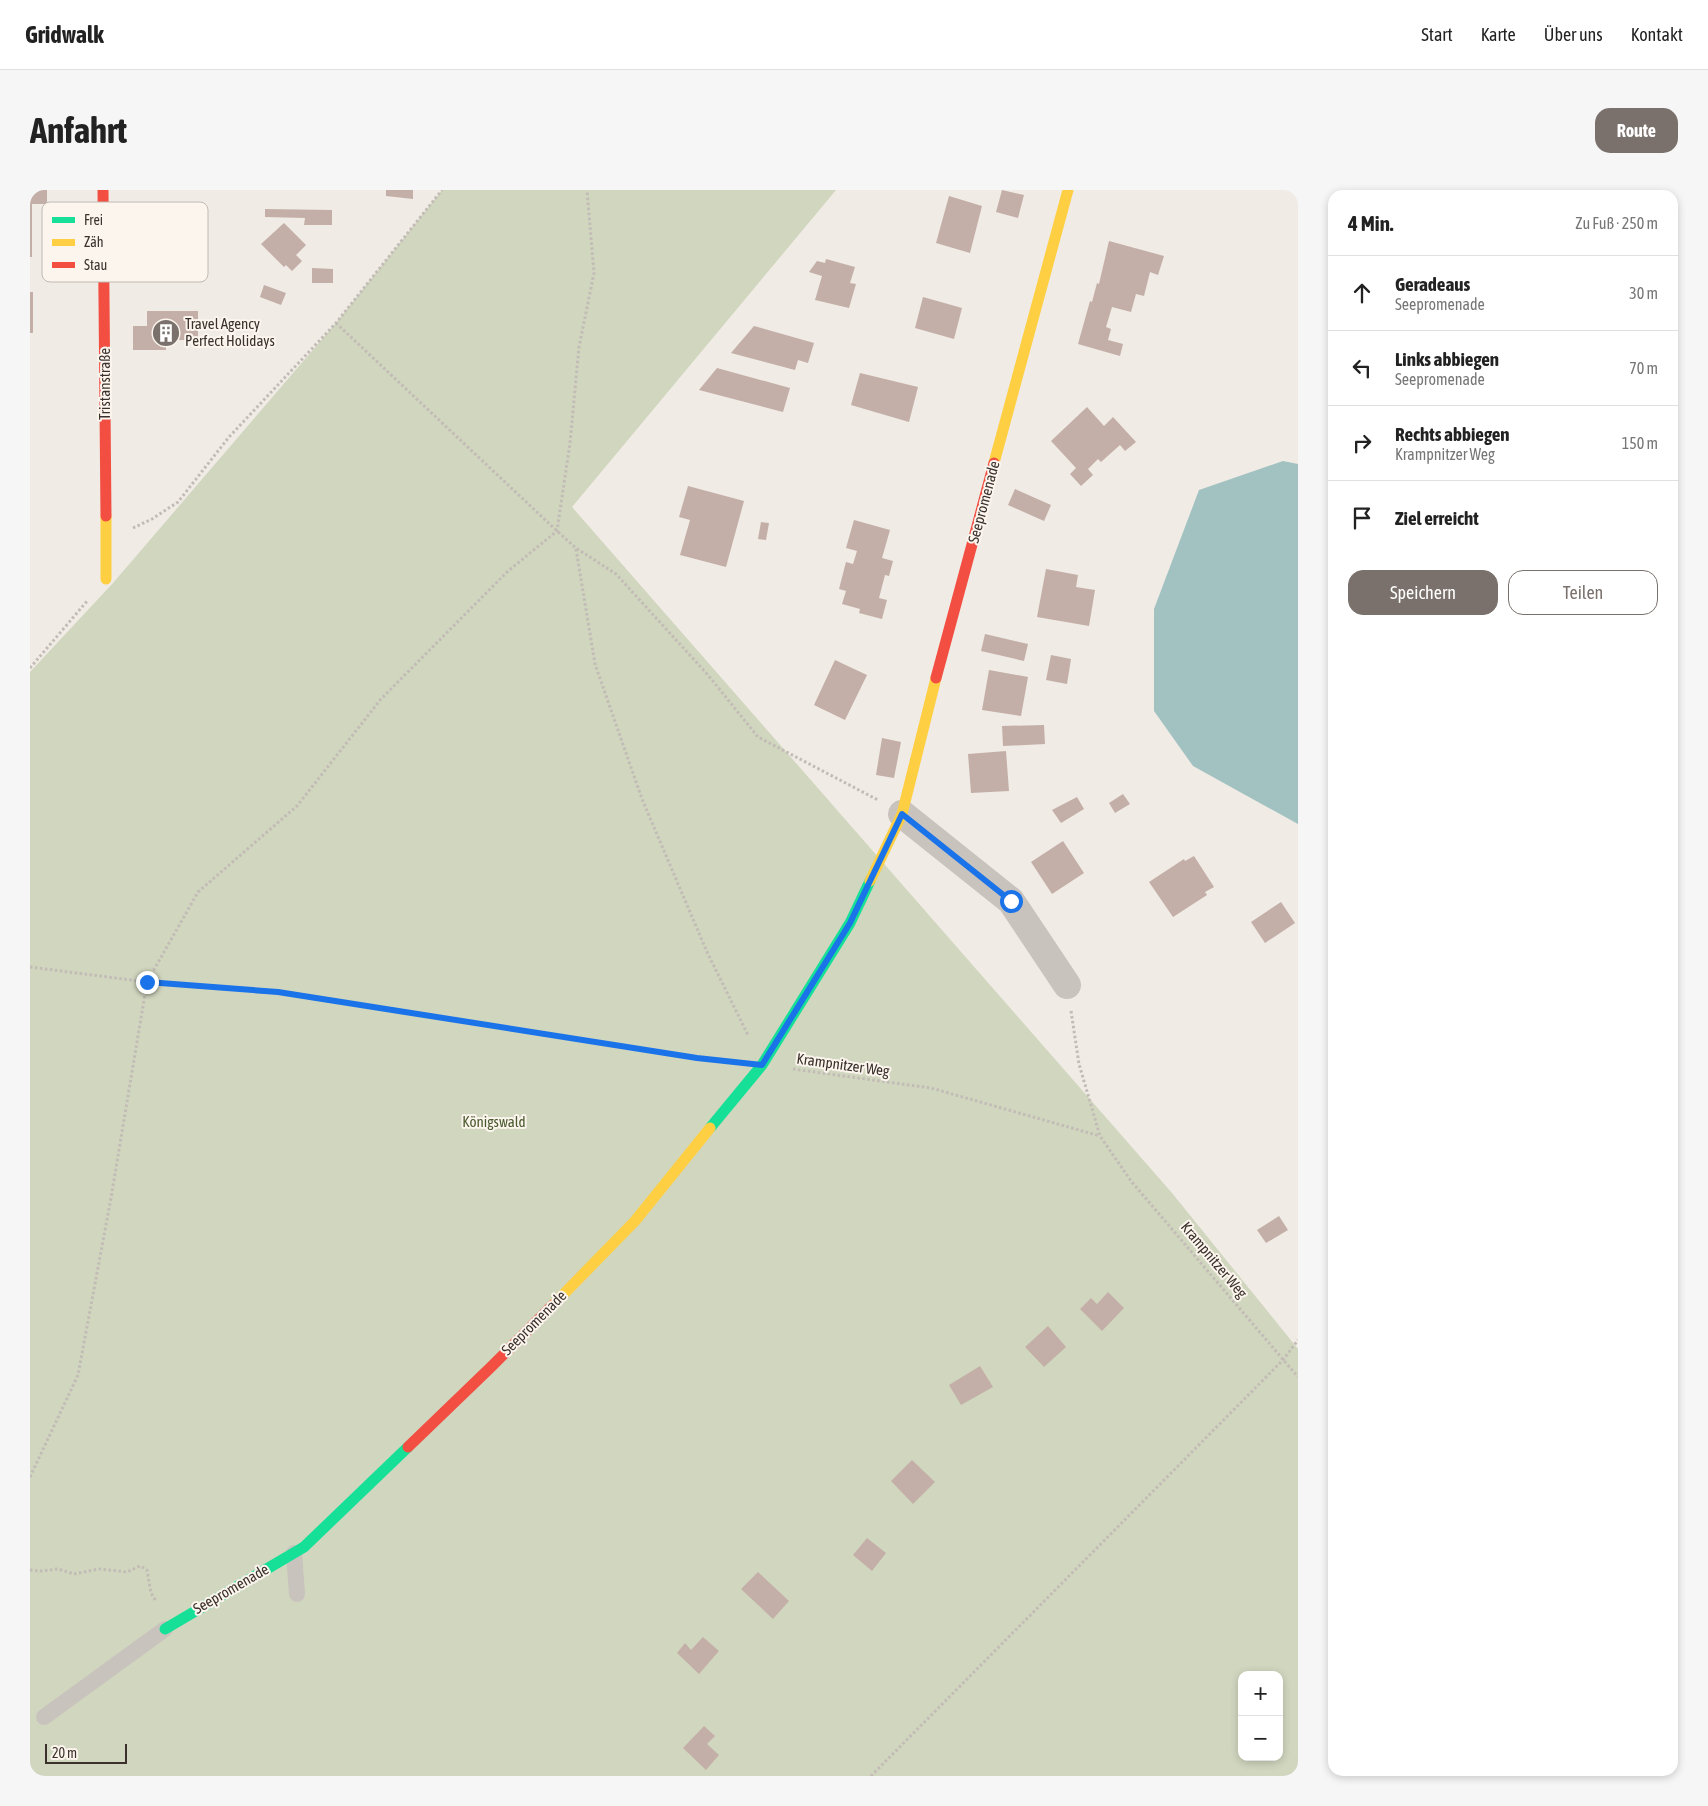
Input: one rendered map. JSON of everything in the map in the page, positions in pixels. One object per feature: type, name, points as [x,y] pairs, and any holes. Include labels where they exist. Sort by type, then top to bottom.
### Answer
[{"type":"street","name":"Seepromenade","points":[[168,1627],[304,1547],[491,1367],[635,1220],[762,1065],[850,923],[902,814],[940,662],[1068,190]]},
{"type":"street","name":"Tristanstraße","points":[[104,282],[106,579]]},
{"type":"street","points":[[902,814],[1011,901],[1067,985]]},
{"type":"lane","points":[[294,1553],[297,1594]]},
{"type":"lane","name":"Seepromenade","points":[[44,1717],[168,1627]]},
{"type":"path","points":[[106,533],[127,530],[152,519],[178,502],[229,438],[336,323],[442,190]]},
{"type":"path","points":[[30,1477],[78,1375],[111,1198],[147,982],[198,892],[297,806],[381,699],[508,571],[557,531],[570,443],[578,347],[594,273],[587,190]]},
{"type":"path","points":[[336,323],[557,531],[576,548],[616,574],[708,676],[758,737],[902,814]]},
{"type":"path","points":[[576,548],[595,664],[642,799],[707,952],[762,1065]]},
{"type":"path","points":[[30,668],[106,579]]},
{"type":"path","name":"Krampnitzer Weg","points":[[30,967],[147,982],[278,992],[697,1058],[931,1088],[1100,1136],[1131,1181],[1298,1377]]},
{"type":"path","points":[[1067,985],[1079,1064],[1100,1136]]},
{"type":"path","points":[[871,1776],[1283,1360],[1298,1340]]},
{"type":"path","points":[[30,1570],[40,1571],[58,1568],[74,1574],[99,1569],[127,1572],[140,1566],[147,1570],[151,1593],[168,1627]]},
{"type":"green space","name":"Königswald","points":[[442,190],[836,190],[572,507],[1172,1193],[1298,1349],[1298,1776],[30,1776],[30,672],[113,583],[336,323]]},
{"type":"water","points":[[1283,461],[1298,464],[1298,824],[1193,766],[1154,711],[1154,609],[1199,490]]},
{"type":"building","points":[[30,190],[47,190],[47,202],[32,204],[32,257],[30,257]]},
{"type":"building","points":[[386,190],[413,190],[413,199],[386,196]]},
{"type":"building","points":[[1002,190],[1024,195],[1018,218],[996,212]]},
{"type":"building","points":[[949,196],[982,206],[970,253],[936,243]]},
{"type":"building","points":[[265,209],[332,210],[332,225],[304,225],[305,218],[265,217]]},
{"type":"building","points":[[284,223],[306,245],[296,255],[302,261],[292,271],[286,265],[284,267],[261,244]]},
{"type":"building","points":[[1109,241],[1164,256],[1158,275],[1150,272],[1144,296],[1136,294],[1131,312],[1112,307],[1106,327],[1111,329],[1108,340],[1123,344],[1120,356],[1078,344],[1090,301],[1092,302],[1097,283],[1099,284]]},
{"type":"building","points":[[826,259],[855,267],[850,283],[856,284],[849,308],[815,300],[822,276],[809,272],[817,261],[825,263]]},
{"type":"building","points":[[312,268],[333,269],[333,283],[312,283]]},
{"type":"building","points":[[264,285],[286,293],[281,305],[260,297]]},
{"type":"building","points":[[30,292],[33,292],[33,333],[30,333]]},
{"type":"building","points":[[923,297],[962,308],[954,339],[915,328]]},
{"type":"building","name":"Travel Agency Perfect Holidays","points":[[147,311],[198,311],[198,340],[166,340],[166,350],[133,350],[133,326],[147,326]]},
{"type":"building","points":[[754,326],[814,343],[808,363],[798,360],[795,370],[731,353]]},
{"type":"building","points":[[717,368],[790,388],[783,412],[699,390]]},
{"type":"building","points":[[860,373],[918,387],[909,422],[851,405]]},
{"type":"building","points":[[1087,407],[1104,426],[1113,417],[1136,442],[1125,451],[1120,445],[1101,462],[1098,459],[1088,469],[1093,475],[1081,486],[1070,474],[1076,468],[1051,441]]},
{"type":"building","points":[[688,486],[744,501],[726,567],[680,555],[690,520],[679,517]]},
{"type":"building","points":[[1015,489],[1051,505],[1044,521],[1008,505]]},
{"type":"building","points":[[854,520],[890,530],[882,558],[893,561],[889,576],[885,575],[879,598],[887,600],[882,619],[859,613],[860,609],[842,604],[846,591],[839,589],[846,562],[853,564],[857,551],[846,548]]},
{"type":"building","points":[[761,522],[769,523],[766,540],[758,539]]},
{"type":"building","points":[[1046,569],[1078,575],[1076,587],[1095,590],[1089,626],[1037,617]]},
{"type":"building","points":[[985,634],[1028,644],[1024,661],[981,651]]},
{"type":"building","points":[[1051,655],[1071,659],[1067,684],[1046,680]]},
{"type":"building","points":[[835,660],[867,675],[845,720],[814,705]]},
{"type":"building","points":[[989,670],[1028,677],[1021,716],[982,710]]},
{"type":"building","points":[[1044,725],[1045,744],[1003,746],[1002,726]]},
{"type":"building","points":[[882,738],[901,742],[894,778],[876,775]]},
{"type":"building","points":[[1006,751],[1009,791],[971,793],[968,754]]},
{"type":"building","points":[[1123,794],[1130,804],[1115,813],[1109,803]]},
{"type":"building","points":[[1077,797],[1084,809],[1061,823],[1052,810]]},
{"type":"building","points":[[1063,841],[1084,873],[1052,894],[1031,862]]},
{"type":"building","points":[[1194,856],[1214,887],[1205,892],[1207,895],[1173,917],[1149,882],[1184,859],[1185,861]]},
{"type":"building","points":[[1281,902],[1295,923],[1265,943],[1251,922]]},
{"type":"building","points":[[1279,1216],[1288,1230],[1266,1243],[1257,1230]]},
{"type":"building","points":[[1108,1292],[1124,1308],[1102,1331],[1080,1309],[1091,1298],[1097,1304]]},
{"type":"building","points":[[1048,1326],[1066,1347],[1044,1367],[1025,1347]]},
{"type":"building","points":[[980,1366],[993,1387],[961,1405],[949,1385]]},
{"type":"building","points":[[912,1460],[935,1482],[913,1504],[891,1481]]},
{"type":"building","points":[[867,1538],[886,1553],[872,1571],[853,1555]]},
{"type":"building","points":[[758,1572],[789,1601],[773,1619],[741,1589]]},
{"type":"building","points":[[703,1637],[719,1651],[699,1674],[677,1653],[685,1643],[691,1650]]},
{"type":"building","points":[[704,1726],[715,1736],[707,1744],[719,1755],[706,1770],[683,1748]]},
{"type":"traffic: fast","points":[[710,1128],[762,1065],[850,923],[870,881]]},
{"type":"traffic: fast","points":[[165,1629],[304,1547],[408,1447]]},
{"type":"traffic: slow","points":[[994,463],[1068,190]]},
{"type":"traffic: slow","points":[[106,516],[106,579]]},
{"type":"traffic: slow","points":[[870,881],[902,814],[936,678]]},
{"type":"traffic: slow","points":[[553,1305],[635,1221],[710,1128]]},
{"type":"traffic: jam","points":[[103,190],[103,202]]},
{"type":"traffic: jam","points":[[104,282],[106,516]]},
{"type":"traffic: jam","points":[[936,678],[994,463]]},
{"type":"traffic: jam","points":[[408,1447],[553,1305]]},
{"type":"place","name":"Travel Agency Perfect Holidays","points":[[166,333]]},
{"type":"route","points":[[147,982],[278,992],[697,1058],[762,1065],[850,923],[902,814],[1011,901]]}]
